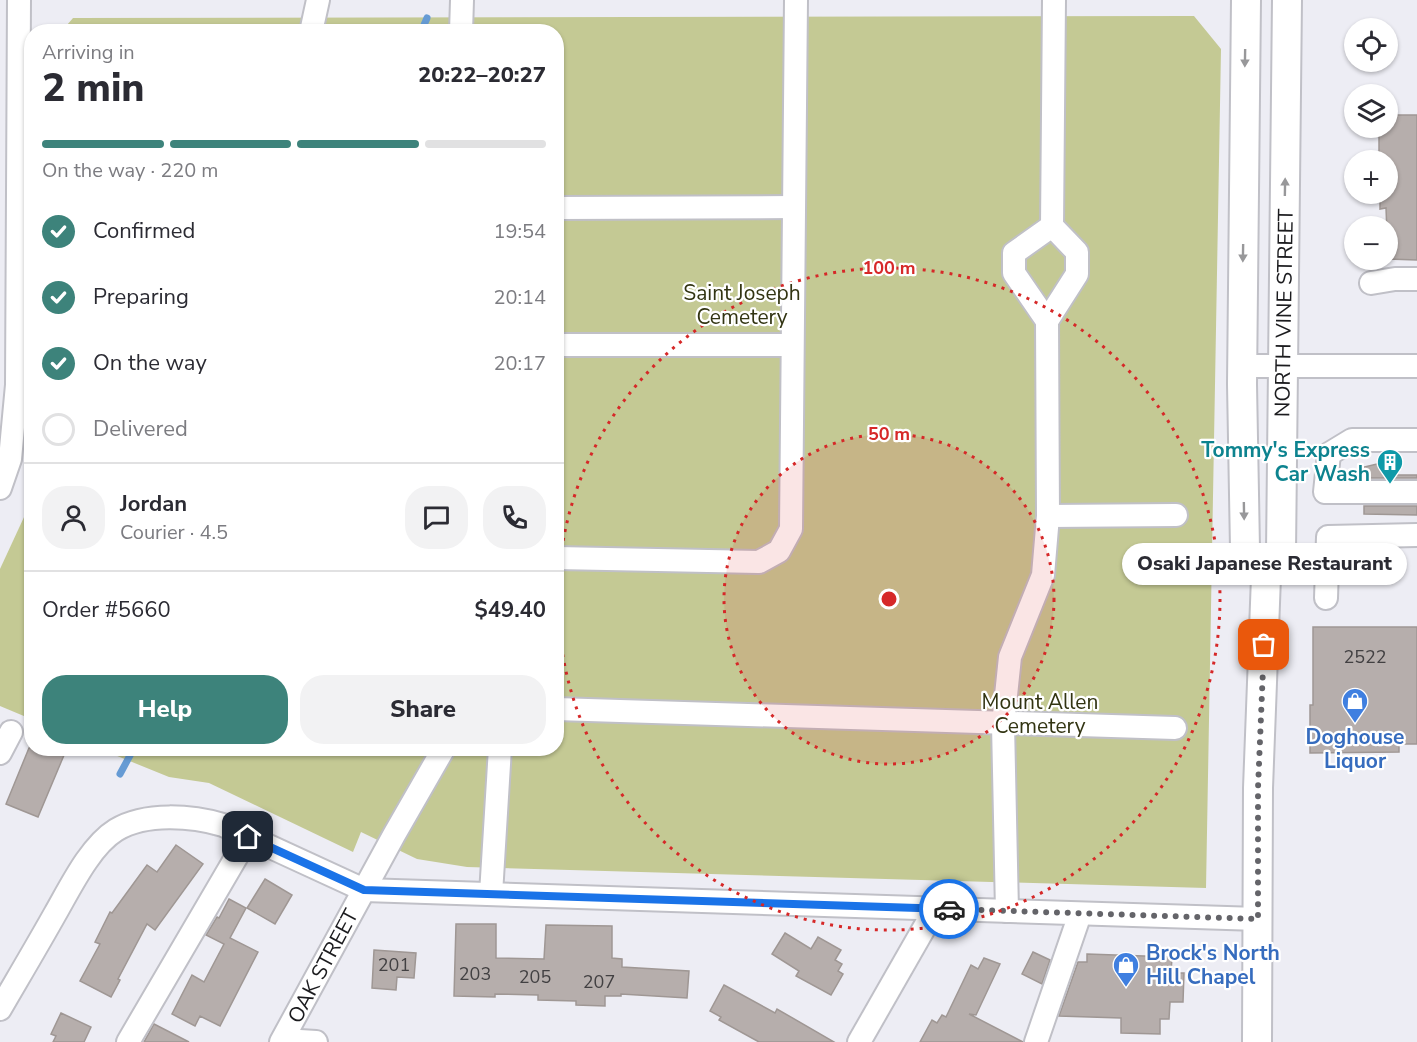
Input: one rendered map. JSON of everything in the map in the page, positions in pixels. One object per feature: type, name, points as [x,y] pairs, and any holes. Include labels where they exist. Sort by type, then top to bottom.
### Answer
[{"type":"main road","name":"NORTH VINE STREET","points":[[1246,0],[1242,366],[1245,549],[1266,577],[1281,552],[1287,0]]},
{"type":"main road","points":[[1257,1042],[1258,788],[1266,577]]},
{"type":"street","points":[[19,0],[24,248]]},
{"type":"street","points":[[313,24],[318,0]]},
{"type":"street","points":[[461,24],[462,0]]},
{"type":"street","points":[[564,558],[759,562],[779,551],[791,529],[796,0]]},
{"type":"street","points":[[1007,911],[1003,724],[1010,657],[1043,575],[1048,516],[1047,321],[1077,274],[1077,252],[1052,226],[1054,0]]},
{"type":"street","points":[[564,208],[794,207]]},
{"type":"street","points":[[1047,321],[1014,273],[1014,253],[1052,226]]},
{"type":"street","points":[[1371,283],[1395,279],[1417,279]]},
{"type":"street","points":[[0,488],[10,459],[24,309]]},
{"type":"street","points":[[564,345],[791,345]]},
{"type":"street","points":[[1242,366],[1417,366]]},
{"type":"street","points":[[1417,441],[1352,441],[1329,454],[1325,492],[1417,492]]},
{"type":"street","points":[[1048,516],[1176,515]]},
{"type":"street","points":[[1326,598],[1328,537],[1417,535]]},
{"type":"street","points":[[564,709],[1175,728]]},
{"type":"street","points":[[0,753],[11,732]]},
{"type":"street","name":"OAK STREET","points":[[284,1041],[364,890],[439,756]]},
{"type":"street","points":[[491,894],[500,756]]},
{"type":"street","points":[[0,1010],[88,857],[116,830],[139,821],[164,818],[206,820],[224,825],[364,890],[1258,919]]},
{"type":"street","points":[[128,1042],[248,837]]},
{"type":"street","points":[[859,1042],[935,909]]},
{"type":"street","points":[[1036,1042],[1080,914]]},
{"type":"street","points":[[284,1041],[316,1042]]},
{"type":"green space","name":"Mount Allen Cemetery","points":[[1194,16],[1221,49],[1206,888],[467,867],[417,859],[361,832],[353,852],[209,783],[169,777],[117,756],[564,756],[564,24],[68,24],[73,18]]},
{"type":"green space","points":[[24,517],[24,716],[0,706],[0,569]]},
{"type":"building","points":[[1398,115],[1417,115],[1417,260],[1398,259],[1398,216],[1386,216],[1386,208],[1380,209],[1380,204],[1398,204],[1398,150],[1379,150],[1379,138],[1398,138]]},
{"type":"building","points":[[1377,464],[1392,468],[1392,475],[1417,475],[1417,478],[1364,478],[1364,467]]},
{"type":"building","points":[[1364,506],[1417,506],[1417,515],[1364,514]]},
{"type":"building","points":[[1313,627],[1417,627],[1417,744],[1399,744],[1399,752],[1310,753],[1310,705],[1313,705]]},
{"type":"building","points":[[26,756],[64,756],[38,817],[6,804]]},
{"type":"building","points":[[176,845],[203,864],[155,930],[147,924],[111,997],[80,981],[100,944],[95,942],[110,912],[112,913],[147,865],[157,872]]},
{"type":"building","points":[[265,879],[292,895],[275,924],[247,908]]},
{"type":"building","points":[[229,899],[246,908],[230,938],[258,952],[220,1026],[200,1016],[195,1026],[172,1014],[192,975],[204,982],[224,944],[206,935],[217,917],[219,918]]},
{"type":"building","points":[[456,924],[496,924],[496,958],[544,959],[546,925],[612,926],[612,958],[622,959],[622,967],[689,971],[687,998],[621,994],[621,996],[605,996],[605,1006],[576,1005],[576,1001],[538,1000],[538,995],[454,996]]},
{"type":"building","points":[[785,933],[811,949],[818,937],[841,950],[835,960],[842,964],[838,971],[843,974],[831,995],[796,976],[799,971],[772,954]]},
{"type":"building","points":[[374,950],[416,953],[414,978],[397,977],[396,990],[372,988]]},
{"type":"building","points":[[1033,952],[1050,960],[1042,984],[1022,974]]},
{"type":"building","name":"Brock's North Hill Chapel","points":[[1087,954],[1172,957],[1171,973],[1184,973],[1183,1002],[1170,1002],[1169,1019],[1160,1019],[1160,1034],[1121,1033],[1121,1018],[1059,1016],[1078,962],[1087,962]]},
{"type":"building","points":[[984,958],[1000,964],[976,1015],[969,1014],[1023,1042],[920,1042],[932,1020],[937,1023],[942,1015],[946,1017],[971,965],[978,969]]},
{"type":"building","points":[[724,985],[775,1013],[777,1009],[834,1042],[759,1042],[719,1020],[721,1017],[710,1011]]},
{"type":"building","points":[[61,1013],[91,1027],[84,1042],[53,1042],[56,1036],[51,1034]]},
{"type":"building","points":[[154,1024],[189,1042],[144,1042]]},
{"type":"waterway","points":[[424,24],[427,18]]},
{"type":"waterway","points":[[120,774],[130,756]]},
{"type":"way so far","points":[[949,909],[1258,919],[1258,788],[1264,645]]},
{"type":"place","name":"Tommy's Express Car Wash","points":[[1390,485]]},
{"type":"place","name":"Osaki Japanese Restaurant","points":[[1264,645]]},
{"type":"place","name":"Doghouse Liquor","points":[[1355,724]]},
{"type":"place","name":"Brock's North Hill Chapel","points":[[1126,988]]},
{"type":"route","points":[[248,837],[364,890],[949,909]]},
{"type":"park label","name":"Saint Joseph Cemetery","points":[[742,305]]}]
